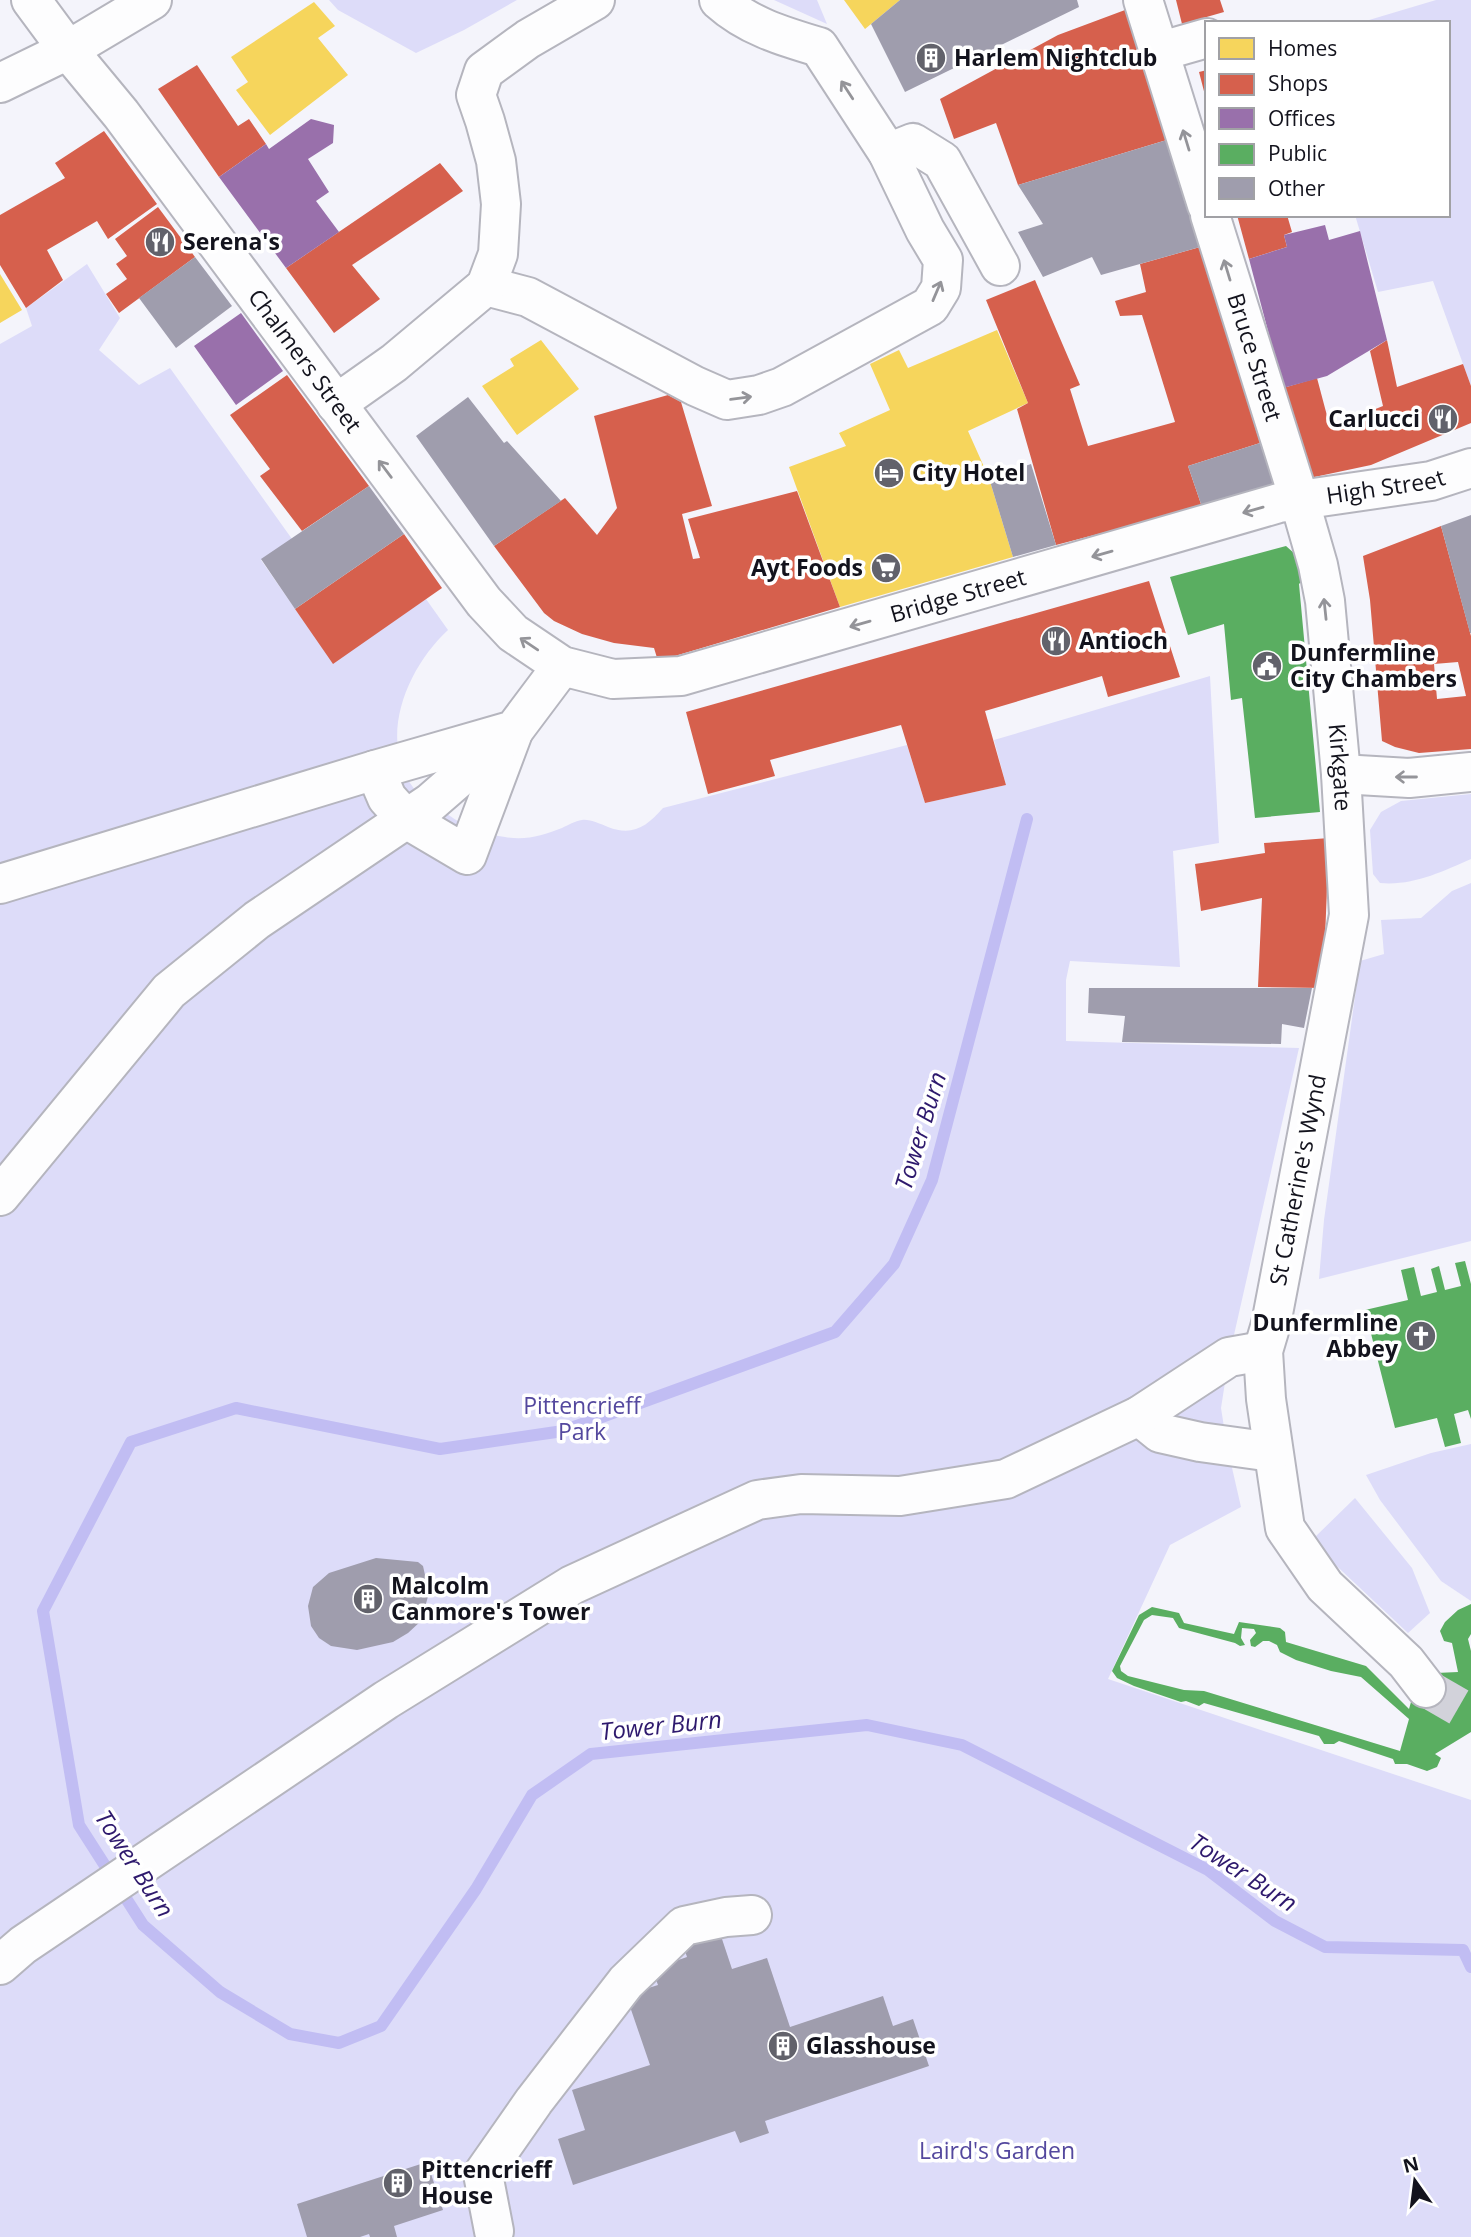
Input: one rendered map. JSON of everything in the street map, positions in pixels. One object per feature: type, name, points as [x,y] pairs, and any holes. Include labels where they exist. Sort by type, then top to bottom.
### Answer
[{"type":"street","name":"Chalmers Street","points":[[31,0],[121,114],[484,602],[513,633],[562,666],[613,679]]},
{"type":"street","points":[[0,82],[68,50],[152,0]]},
{"type":"street","points":[[336,404],[394,363],[486,286],[498,254],[501,204],[496,161],[476,95],[484,71],[528,38],[595,0]]},
{"type":"street","points":[[486,286],[528,297],[727,400],[759,395],[782,387],[930,306],[941,288],[943,260],[925,230],[888,153],[819,47],[737,16],[719,0]]},
{"type":"street","points":[[1143,0],[1205,199]]},
{"type":"street","points":[[1158,52],[1205,39]]},
{"type":"street","points":[[888,153],[913,143],[942,162],[1000,266]]},
{"type":"street","name":"Bruce Street","points":[[1211,217],[1299,499]]},
{"type":"street","name":"High Street","points":[[1299,499],[1431,481],[1471,468]]},
{"type":"street","name":"Bridge Street","points":[[613,679],[681,676],[1299,499]]},
{"type":"street","name":"Kirkgate","points":[[1299,499],[1318,565],[1325,601],[1349,915]]},
{"type":"street","points":[[0,1196],[169,990],[257,920],[429,803],[514,730],[562,666]]},
{"type":"street","points":[[0,884],[375,769],[514,730]]},
{"type":"street","points":[[375,769],[387,798],[406,819],[467,855],[514,730]]},
{"type":"street","points":[[1340,774],[1409,778],[1471,772]]},
{"type":"street","name":"St Catherine's Wynd","points":[[1349,915],[1271,1324],[1263,1351],[1275,1469],[1285,1528],[1325,1586],[1406,1662],[1426,1688]]},
{"type":"street","points":[[11,1955],[386,1700],[572,1585],[757,1500],[801,1494],[900,1496],[1006,1479],[1139,1416],[1230,1357],[1263,1351]]},
{"type":"street","points":[[1139,1416],[1160,1433],[1200,1442],[1275,1469]]},
{"type":"street","points":[[500,2230],[483,2174],[560,2067],[626,1982],[684,1926],[726,1917],[752,1915]]},
{"type":"green space","points":[[329,0],[517,0],[416,53],[338,10]]},
{"type":"green space","points":[[774,0],[817,0],[827,24]]},
{"type":"green space","points":[[1436,0],[1471,0],[1471,386],[1433,281],[1378,292],[1356,217],[1450,217],[1450,21],[1366,21]]},
{"type":"green space","name":"Pittencrieff Park","points":[[87,264],[120,318],[99,350],[139,385],[170,368],[292,539],[261,560],[333,663],[426,599],[448,630],[421,662],[411,681],[398,722],[397,743],[401,764],[417,792],[454,819],[474,829],[505,837],[527,838],[585,820],[617,830],[632,830],[645,825],[663,808],[907,745],[925,803],[1006,785],[994,740],[1210,676],[1219,843],[1173,851],[1180,967],[1070,961],[1066,980],[1066,1041],[1299,1048],[1229,1357],[1221,1408],[1241,1507],[1170,1545],[1108,1679],[1471,1800],[1471,2237],[0,2237],[0,344],[32,326],[26,308]]},
{"type":"green space","points":[[1471,794],[1471,859],[1415,880],[1380,883],[1373,874],[1370,830],[1381,812],[1401,801]]},
{"type":"green space","points":[[1471,883],[1471,1241],[1319,1279],[1324,1220],[1360,961],[1384,954],[1381,920],[1421,918],[1452,891]]},
{"type":"green space","points":[[1471,1444],[1471,1601],[1441,1581],[1380,1500],[1366,1475],[1431,1453]]},
{"type":"green space","points":[[1355,1498],[1412,1568],[1430,1613],[1408,1633],[1326,1556],[1314,1538]]},
{"type":"building: Homes","points":[[844,0],[900,0],[865,29]]},
{"type":"building: Homes","points":[[314,2],[335,26],[318,38],[348,75],[270,135],[236,90],[248,82],[231,57]]},
{"type":"building: Homes","points":[[0,274],[22,310],[0,323]]},
{"type":"building: Homes","name":"City Hotel","points":[[997,330],[1028,403],[968,431],[989,478],[1013,557],[840,607],[789,467],[846,446],[839,433],[890,410],[870,364],[899,350],[908,368]]},
{"type":"building: Homes","points":[[541,340],[579,389],[517,435],[482,386],[514,366],[510,359]]},
{"type":"building: Shops","points":[[1176,0],[1220,0],[1224,12],[1182,24]]},
{"type":"building: Shops","points":[[1125,10],[1170,139],[1018,185],[996,123],[954,139],[940,99],[1058,35]]},
{"type":"building: Shops","points":[[197,65],[238,126],[249,119],[266,144],[219,177],[158,89]]},
{"type":"building: Shops","points":[[1205,70],[1205,95],[1199,72]]},
{"type":"building: Shops","points":[[104,131],[157,204],[108,239],[97,221],[47,250],[63,280],[26,308],[0,265],[0,215],[65,178],[55,163]]},
{"type":"building: Shops","points":[[440,163],[463,191],[352,265],[380,299],[334,333],[286,268]]},
{"type":"building: Shops","points":[[158,207],[195,257],[119,313],[106,294],[127,279],[116,264],[127,256],[115,239]]},
{"type":"building: Shops","points":[[1238,217],[1288,217],[1292,232],[1284,235],[1287,247],[1249,259]]},
{"type":"building: Shops","points":[[1200,247],[1260,443],[1188,466],[1202,507],[1056,545],[1017,409],[1028,403],[986,300],[1035,280],[1080,385],[1070,389],[1088,446],[1175,422],[1142,315],[1120,316],[1115,301],[1146,292],[1140,264]]},
{"type":"building: Shops","points":[[1387,340],[1397,387],[1463,364],[1471,386],[1471,423],[1371,465],[1305,479],[1283,388],[1317,378],[1330,427],[1383,406],[1370,351]]},
{"type":"building: Shops","points":[[287,375],[369,486],[302,531],[260,476],[270,469],[230,415]]},
{"type":"building: Shops","points":[[668,395],[681,402],[712,506],[682,514],[693,559],[700,558],[688,519],[797,491],[840,607],[658,661],[654,648],[614,643],[582,634],[554,621],[544,613],[494,546],[565,498],[597,535],[617,508],[594,416]]},
{"type":"building: Shops","points":[[1441,526],[1471,636],[1471,749],[1419,753],[1382,741],[1370,600],[1363,556]],"holes":[[[1458,662],[1466,696],[1437,699],[1434,664]]]},
{"type":"building: Shops","points":[[404,534],[442,588],[333,664],[295,609]]},
{"type":"building: Shops","points":[[1149,581],[1180,677],[1108,697],[1102,676],[985,711],[1006,785],[925,803],[901,725],[770,760],[775,776],[708,794],[686,712]]},
{"type":"building: Shops","points":[[1329,838],[1323,988],[1258,987],[1262,898],[1201,911],[1195,864],[1265,853],[1264,843]]},
{"type":"building: Offices","points":[[311,119],[334,125],[333,143],[308,159],[329,192],[316,201],[339,232],[286,268],[219,177],[266,144],[269,149]]},
{"type":"building: Offices","points":[[1325,225],[1329,240],[1360,231],[1387,340],[1327,376],[1283,388],[1249,259],[1287,247],[1284,235]]},
{"type":"building: Offices","points":[[241,313],[283,371],[236,405],[194,346]]},
{"type":"building: Public","name":"Dunfermline City Chambers","points":[[1286,546],[1295,554],[1303,580],[1299,584],[1320,812],[1255,818],[1242,698],[1231,700],[1224,624],[1188,635],[1170,577]]},
{"type":"building: Public","name":"Dunfermline Abbey","points":[[1465,1261],[1471,1284],[1471,1419],[1468,1410],[1454,1414],[1461,1443],[1445,1447],[1437,1418],[1395,1428],[1365,1310],[1408,1300],[1401,1270],[1414,1267],[1421,1296],[1437,1292],[1431,1269],[1439,1266],[1445,1290],[1461,1286],[1455,1263]]},
{"type":"building: Public","points":[[1471,1604],[1471,1634],[1468,1639],[1471,1651],[1471,1732],[1435,1754],[1441,1758],[1437,1767],[1427,1771],[1407,1764],[1395,1764],[1393,1759],[1339,1741],[1324,1744],[1319,1736],[1204,1703],[1199,1706],[1181,1702],[1134,1686],[1117,1678],[1112,1671],[1139,1615],[1152,1607],[1179,1613],[1184,1623],[1234,1634],[1239,1622],[1280,1628],[1285,1632],[1286,1642],[1366,1666],[1409,1709],[1411,1702],[1416,1702],[1436,1673],[1458,1672],[1452,1643],[1444,1641],[1440,1631],[1458,1610]],"holes":[[[1152,1615],[1173,1618],[1179,1628],[1240,1646],[1245,1645],[1241,1638],[1242,1628],[1254,1629],[1256,1633],[1250,1640],[1251,1646],[1269,1641],[1277,1645],[1280,1652],[1296,1660],[1361,1677],[1409,1719],[1400,1751],[1204,1691],[1184,1690],[1128,1676],[1121,1671],[1120,1666],[1144,1620]]]},
{"type":"building: Other","name":"Harlem Nightclub","points":[[900,0],[1077,0],[1079,7],[905,92],[871,24]]},
{"type":"building: Other","points":[[1170,139],[1193,199],[1200,247],[1101,275],[1092,257],[1043,277],[1018,232],[1043,224],[1018,185]]},
{"type":"building: Other","points":[[195,257],[232,306],[176,348],[139,298]]},
{"type":"building: Other","points":[[468,397],[504,443],[507,441],[561,501],[494,546],[416,436]]},
{"type":"building: Other","points":[[1260,443],[1274,485],[1202,507],[1188,466]]},
{"type":"building: Other","points":[[1031,464],[1056,545],[1013,557],[989,478]]},
{"type":"building: Other","points":[[369,486],[404,534],[295,609],[261,559]]},
{"type":"building: Other","points":[[1471,515],[1471,633],[1470,633],[1441,526]]},
{"type":"building: Other","points":[[1089,988],[1312,988],[1304,1028],[1282,1024],[1281,1044],[1122,1042],[1125,1016],[1088,1013]]},
{"type":"building: Other","name":"Malcolm Canmore's Tower","points":[[376,1558],[418,1562],[423,1566],[429,1593],[421,1621],[393,1642],[357,1650],[331,1646],[319,1638],[311,1626],[308,1606],[313,1587],[329,1573]]},
{"type":"building: Other","name":"Glasshouse","points":[[720,1933],[732,1969],[767,1958],[790,2027],[883,1996],[893,2026],[913,2019],[929,2066],[765,2121],[769,2133],[740,2143],[735,2131],[573,2185],[558,2139],[585,2130],[572,2090],[650,2065],[626,1995],[658,1985],[652,1969],[687,1957],[683,1945]]},
{"type":"building: Other","name":"Pittencrieff House","points":[[427,2162],[443,2210],[394,2226],[397,2237],[370,2237],[369,2234],[360,2237],[307,2237],[297,2204]]},
{"type":"waterway","name":"Tower Burn","points":[[1027,819],[932,1180],[894,1264],[835,1332],[563,1431],[440,1449],[236,1408],[131,1442],[43,1611],[79,1825],[143,1925],[220,1992],[290,2034],[339,2043],[381,2026],[476,1889],[532,1795],[591,1754],[867,1725],[962,1745],[1208,1870],[1275,1921],[1325,1947],[1463,1950],[1471,1967]]},
{"type":"tunnel","points":[[1426,1688],[1471,1714]]},
{"type":"place","name":"Harlem Nightclub","points":[[931,58]]},
{"type":"place","name":"Serena's","points":[[160,242]]},
{"type":"place","name":"Carlucci","points":[[1443,419]]},
{"type":"place","name":"City Hotel","points":[[889,473]]},
{"type":"place","name":"Ayt Foods","points":[[886,568]]},
{"type":"place","name":"Antioch","points":[[1056,641]]},
{"type":"place","name":"Dunfermline City Chambers","points":[[1267,666]]},
{"type":"place","name":"Dunfermline Abbey","points":[[1421,1336]]},
{"type":"place","name":"Malcolm Canmore's Tower","points":[[368,1599]]},
{"type":"place","name":"Glasshouse","points":[[783,2046]]},
{"type":"place","name":"Pittencrieff House","points":[[398,2183]]},
{"type":"park label","name":"Laird's Garden","points":[[997,2151]]}]
